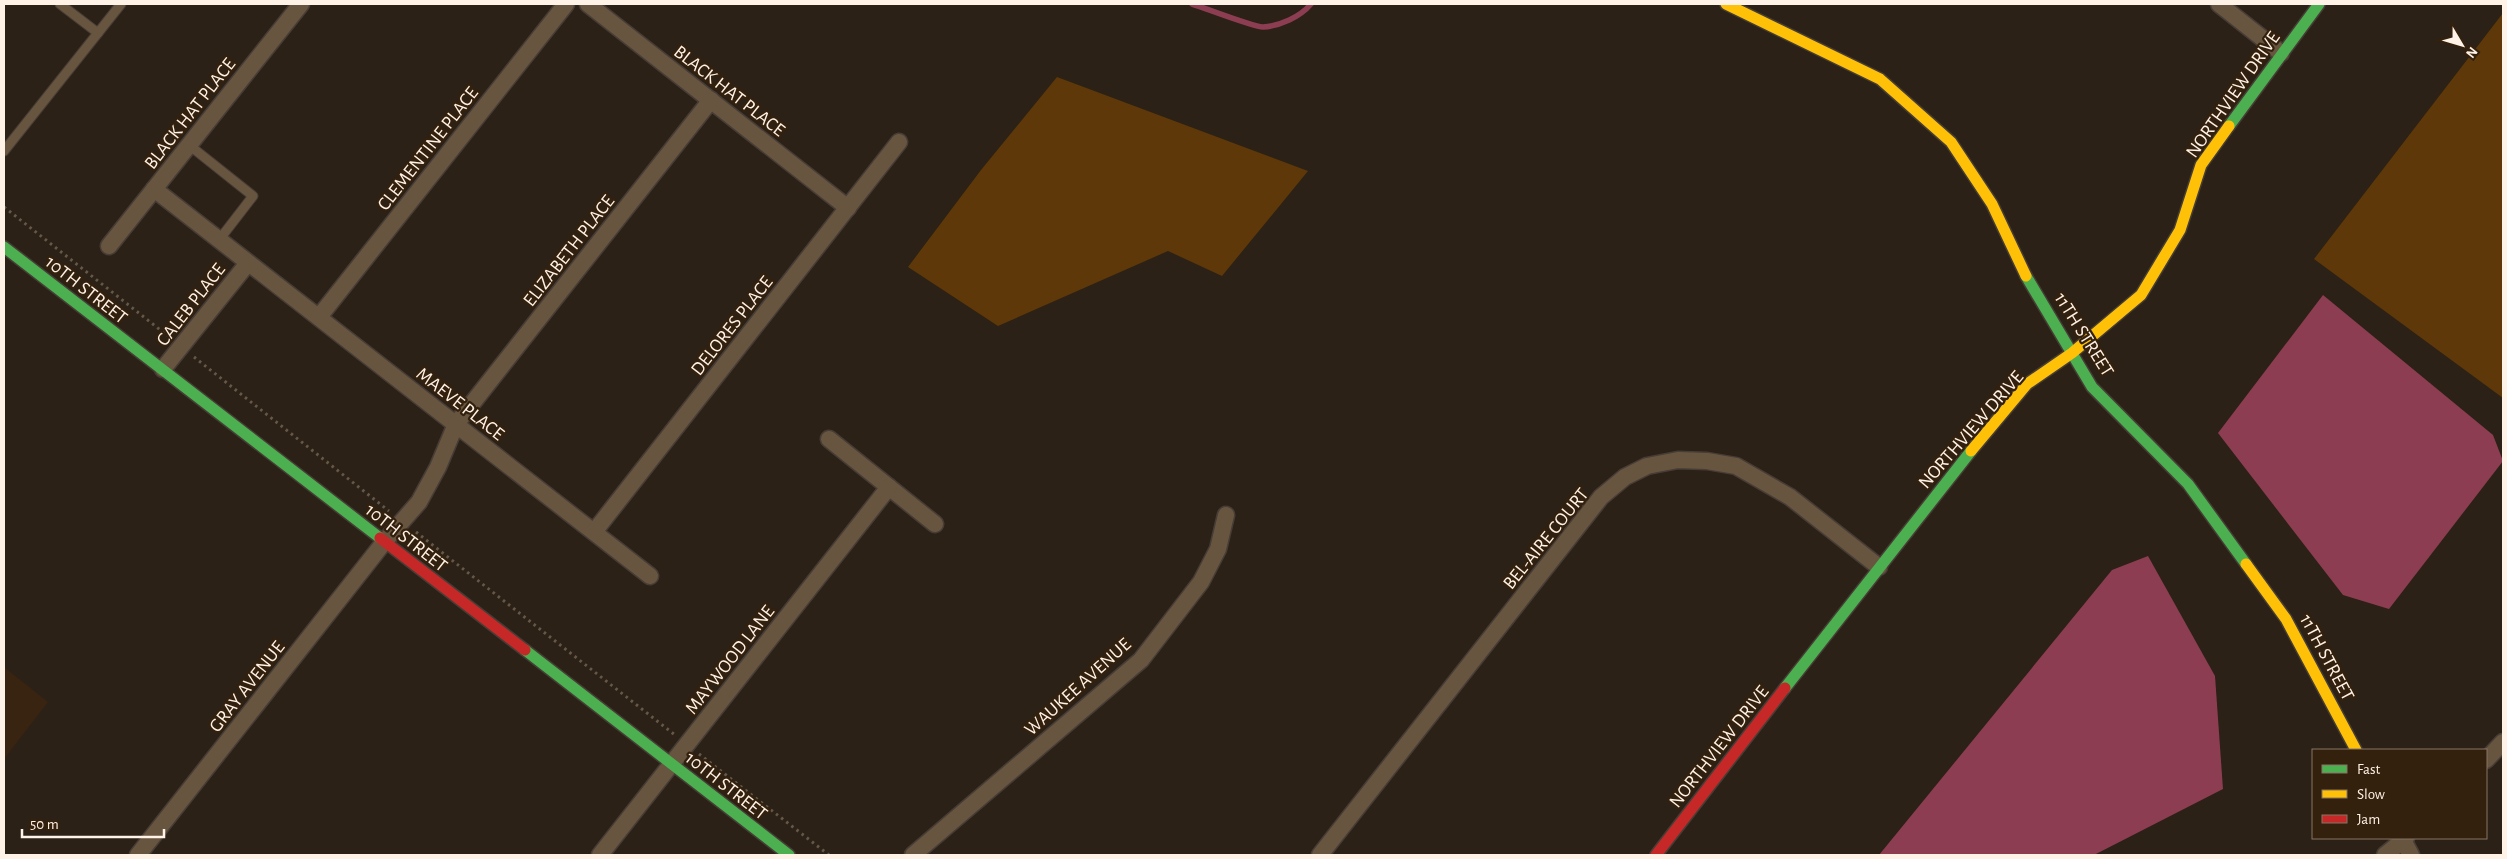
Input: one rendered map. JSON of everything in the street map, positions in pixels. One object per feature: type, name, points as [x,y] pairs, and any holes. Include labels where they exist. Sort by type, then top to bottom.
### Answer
[{"type":"street","name":"BLACK HAT PLACE","points":[[108,246],[301,4]]},
{"type":"street","name":"CLEMENTINE PLACE","points":[[319,317],[566,4]]},
{"type":"street","name":"BLACK HAT PLACE","points":[[588,4],[848,208]]},
{"type":"street","name":"11TH STREET","points":[[1727,4],[1880,79],[1951,142],[1992,204],[2027,278],[2092,386],[2188,484],[2286,619],[2355,749]]},
{"type":"street","points":[[2219,4],[2281,53]]},
{"type":"street","name":"NORTHVIEW DRIVE","points":[[1656,855],[1973,448],[2027,384],[2072,353],[2141,295],[2180,230],[2201,166],[2281,53],[2319,4]]},
{"type":"street","name":"ELIZABETH PLACE","points":[[385,542],[419,502],[438,467],[456,424],[711,100]]},
{"type":"street","name":"DELORES PLACE","points":[[594,532],[899,142]]},
{"type":"street","name":"MAEVE PLACE","points":[[154,189],[650,576]]},
{"type":"street","name":"10TH STREET","points":[[4,247],[789,855]]},
{"type":"street","name":"CALEB PLACE","points":[[163,369],[248,263]]},
{"type":"street","points":[[829,438],[935,524]]},
{"type":"street","name":"BEL-AIRE COURT","points":[[1320,855],[1601,498],[1625,477],[1647,466],[1678,460],[1707,461],[1736,466],[1790,497],[1880,567]]},
{"type":"street","name":"MAYWOOD LANE","points":[[600,855],[889,487]]},
{"type":"street","name":"WAUKEE AVENUE","points":[[913,855],[1141,660],[1201,582],[1218,549],[1226,515]]},
{"type":"street","name":"GRAY AVENUE","points":[[138,855],[385,542]]},
{"type":"street","points":[[2487,759],[2503,742]]},
{"type":"street","points":[[2385,855],[2403,839],[2411,855]]},
{"type":"lane","points":[[60,4],[98,33]]},
{"type":"lane","points":[[4,151],[122,4]]},
{"type":"lane","points":[[189,145],[253,196],[219,240]]},
{"type":"shaded area","points":[[2503,13],[2503,398],[2314,259]]},
{"type":"shaded area","points":[[1057,77],[1308,171],[1222,276],[1168,251],[998,326],[908,267],[981,170]]},
{"type":"shaded area","points":[[2323,295],[2493,435],[2503,461],[2389,609],[2343,595],[2218,433]]},
{"type":"shaded area","points":[[2148,556],[2215,676],[2223,789],[2094,855],[1879,855],[2112,570]]},
{"type":"shaded area","points":[[4,667],[48,702],[4,759]]},
{"type":"waterway","points":[[1192,4],[1263,27],[1289,20],[1311,4]]},
{"type":"traffic: fast","points":[[2229,126],[2319,4]]},
{"type":"traffic: fast","points":[[4,247],[380,538]]},
{"type":"traffic: fast","points":[[2026,276],[2092,387],[2188,484],[2246,564]]},
{"type":"traffic: fast","points":[[1785,688],[1971,451]]},
{"type":"traffic: fast","points":[[525,650],[789,855]]},
{"type":"traffic: slow","points":[[1726,4],[1880,79],[1951,142],[1992,204],[2026,276]]},
{"type":"traffic: slow","points":[[1971,451],[2027,384],[2072,353],[2141,295],[2180,230],[2201,165],[2229,126]]},
{"type":"traffic: slow","points":[[2246,564],[2286,619],[2355,749]]},
{"type":"traffic: jam","points":[[380,538],[525,650]]},
{"type":"traffic: jam","points":[[1656,855],[1785,688]]}]
